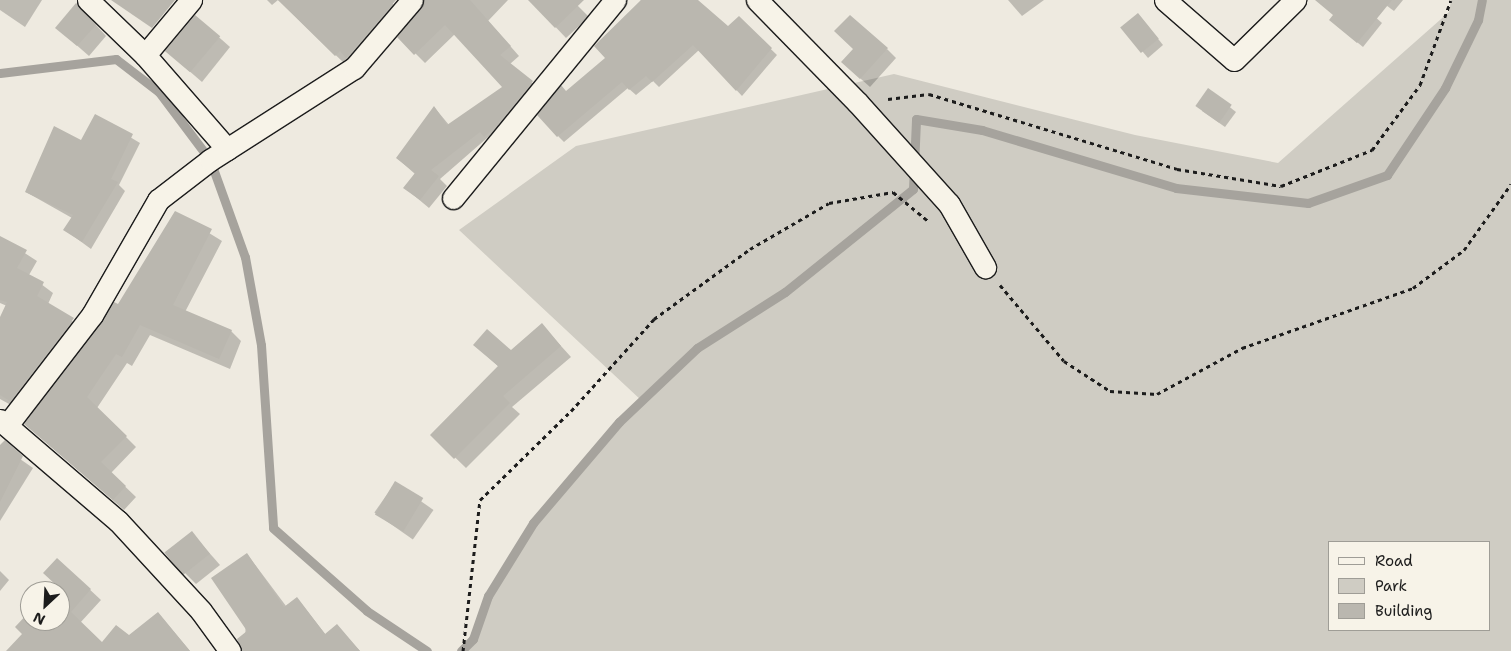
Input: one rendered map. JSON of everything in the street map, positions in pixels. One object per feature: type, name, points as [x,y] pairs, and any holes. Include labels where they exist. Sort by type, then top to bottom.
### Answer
[{"type":"street","points":[[88,0],[145,55],[227,149]]},
{"type":"street","points":[[145,55],[191,0]]},
{"type":"street","points":[[230,651],[201,611],[118,521],[4,422],[92,315],[158,200],[227,149],[354,68],[412,0]]},
{"type":"street","points":[[453,198],[614,0]]},
{"type":"street","points":[[757,0],[863,108],[949,204],[985,267]]},
{"type":"street","points":[[1165,0],[1234,60],[1295,0]]},
{"type":"path","points":[[863,108],[929,94],[1177,169],[1281,186],[1372,150],[1420,85],[1451,0]]},
{"type":"path","points":[[985,267],[1064,361],[1110,391],[1157,394],[1242,348],[1413,288],[1464,250],[1511,184]]},
{"type":"path","points":[[463,651],[480,500],[571,411],[654,319],[750,249],[829,202],[893,192],[931,223]]},
{"type":"green space","points":[[1451,0],[1511,0],[1511,651],[461,651],[473,639],[488,596],[533,523],[642,401],[459,230],[576,146],[894,74],[1135,135],[1278,163],[1449,12]]},
{"type":"building","points":[[111,0],[175,0],[152,28]]},
{"type":"building","points":[[278,0],[396,0],[346,58],[340,51],[335,56]]},
{"type":"building","points":[[424,0],[470,0],[511,46],[500,55],[533,81],[494,128],[484,137],[480,132],[431,170],[439,176],[420,200],[403,188],[415,173],[396,158],[434,106],[447,125],[502,87],[445,25],[414,55],[397,37]]},
{"type":"building","points":[[528,0],[584,0],[555,28]]},
{"type":"building","points":[[641,0],[698,0],[728,26],[739,16],[772,48],[736,91],[693,45],[652,82],[646,76],[629,90],[622,82],[557,137],[537,115],[561,85],[566,91],[605,58],[594,46]]},
{"type":"building","points":[[1315,0],[1392,0],[1357,43],[1329,20],[1333,15]]},
{"type":"building","points":[[76,3],[96,25],[77,46],[55,28]]},
{"type":"building","points":[[1138,13],[1159,39],[1141,53],[1120,27]]},
{"type":"building","points":[[195,15],[220,36],[190,72],[165,51]]},
{"type":"building","points":[[850,15],[888,48],[860,79],[841,62],[853,49],[834,31]]},
{"type":"building","points":[[1208,88],[1232,105],[1219,123],[1195,106]]},
{"type":"building","points":[[95,114],[133,134],[111,179],[118,182],[82,242],[63,230],[73,215],[25,192],[54,126],[81,140]]},
{"type":"building","points":[[175,211],[212,229],[173,305],[232,330],[219,359],[140,325],[122,357],[116,354],[87,397],[127,436],[101,462],[126,486],[113,500],[24,424],[114,302],[118,304]]},
{"type":"building","points":[[0,236],[27,250],[17,268],[44,282],[37,296],[74,318],[10,401],[0,395],[0,317],[7,302],[0,300]]},
{"type":"building","points":[[542,323],[561,346],[503,396],[510,403],[454,459],[430,435],[498,366],[473,345],[487,329],[511,350]]},
{"type":"building","points":[[5,440],[23,456],[0,502],[0,445]]},
{"type":"building","points":[[395,481],[423,498],[403,531],[375,514]]},
{"type":"building","points":[[192,531],[210,554],[182,575],[164,553]]},
{"type":"building","points":[[247,553],[284,607],[297,597],[325,634],[337,624],[360,651],[242,651],[237,639],[247,631],[211,578]]},
{"type":"building","points":[[57,558],[91,589],[71,612],[102,642],[116,625],[129,635],[158,612],[190,651],[6,651],[22,634],[15,627],[20,622],[20,631],[70,631],[70,581],[52,581],[43,573]]},
{"type":"waterway","points":[[461,651],[473,639],[488,596],[533,523],[619,422],[697,348],[785,292],[913,189],[916,119],[982,130],[1176,188],[1308,203],[1387,175],[1445,88],[1478,20],[1482,0]]},
{"type":"waterway","points":[[0,73],[116,59],[159,92],[210,160],[245,257],[261,345],[273,528],[367,611],[427,651]]}]
